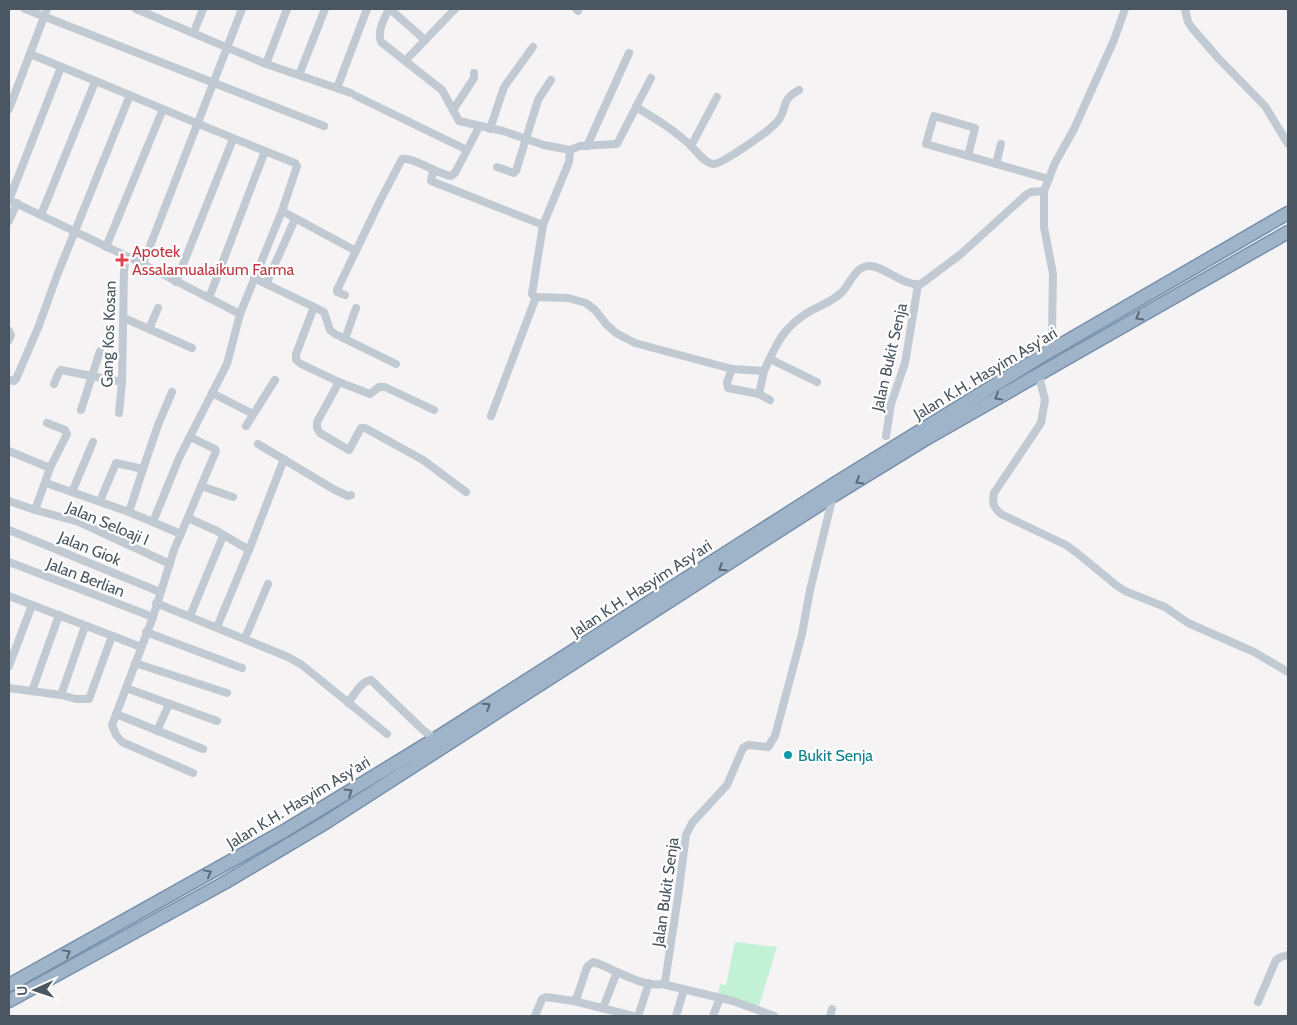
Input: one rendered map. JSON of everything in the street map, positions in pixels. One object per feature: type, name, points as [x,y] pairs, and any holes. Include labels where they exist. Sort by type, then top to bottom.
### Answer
[{"type":"highway","name":"Jalan K.H. Hasyim Asy'ari","points":[[9,985],[286,830],[435,739],[834,484],[1045,354],[1288,213]]},
{"type":"highway","points":[[1219,254],[1214,259],[1216,263],[1288,224]]},
{"type":"highway","name":"Jalan K.H. Hasyim Asy'ari","points":[[9,1001],[224,884],[325,823],[833,496],[950,424],[1288,232]]},
{"type":"highway","points":[[1138,301],[1154,301],[1209,269],[1212,272],[1209,278]]},
{"type":"street","points":[[25,9],[46,12],[324,126]]},
{"type":"street","points":[[136,9],[266,64],[354,95],[467,150]]},
{"type":"street","points":[[158,18],[162,9]]},
{"type":"street","points":[[194,32],[203,9]]},
{"type":"street","points":[[142,264],[242,9]]},
{"type":"street","points":[[266,64],[286,9]]},
{"type":"street","points":[[299,76],[325,9]]},
{"type":"street","points":[[337,88],[367,9]]},
{"type":"street","points":[[425,40],[390,9],[380,30],[380,40],[442,90],[459,120],[479,127],[503,131],[555,148],[570,150],[580,146],[617,144],[651,78]]},
{"type":"street","points":[[405,61],[455,9]]},
{"type":"street","points":[[1045,354],[1050,343],[1052,330],[1053,274],[1044,227],[1044,191],[1055,163],[1074,128],[1114,40],[1124,9]]},
{"type":"street","points":[[1185,9],[1188,22],[1192,28],[1265,106],[1288,144]]},
{"type":"street","points":[[9,109],[46,12]]},
{"type":"street","points":[[490,129],[504,86],[533,48]]},
{"type":"street","points":[[587,146],[629,53]]},
{"type":"street","points":[[30,54],[295,163],[297,166],[282,211],[240,314],[232,337],[230,356],[175,466],[153,522]]},
{"type":"street","points":[[9,221],[11,201],[61,67]]},
{"type":"street","points":[[453,110],[474,78],[474,73]]},
{"type":"street","points":[[497,167],[516,172],[538,100],[551,80]]},
{"type":"street","points":[[41,215],[95,82]]},
{"type":"street","points":[[636,107],[674,132],[710,164],[718,163],[775,124],[781,118],[789,96],[799,90]]},
{"type":"street","points":[[9,380],[14,382],[28,352],[130,95]]},
{"type":"street","points":[[691,146],[716,97]]},
{"type":"street","points":[[106,247],[163,109]]},
{"type":"street","points":[[968,156],[975,128],[934,116],[926,144],[968,156],[996,164],[1049,179]]},
{"type":"street","points":[[345,295],[336,290],[402,159],[408,158],[447,176],[454,175],[479,127]]},
{"type":"street","points":[[176,282],[233,139]]},
{"type":"street","points":[[996,164],[1002,144]]},
{"type":"street","points":[[570,150],[568,162],[543,225],[532,293],[536,297],[568,298],[586,303],[595,310],[607,325],[628,340],[690,359],[732,369],[764,371]]},
{"type":"street","points":[[209,298],[265,151]]},
{"type":"street","points":[[433,170],[431,180],[543,225]]},
{"type":"street","points":[[759,394],[764,371],[790,324],[842,293],[852,278],[862,268],[873,266],[918,285],[961,254],[1027,194],[1044,191]]},
{"type":"street","points":[[11,201],[240,314]]},
{"type":"street","points":[[282,211],[356,251]]},
{"type":"street","points":[[266,284],[295,219]]},
{"type":"street","name":"Gang Kos Kosan","points":[[119,413],[122,382],[124,271],[126,257]]},
{"type":"street","points":[[254,278],[324,312],[330,330],[396,364]]},
{"type":"street","name":"Jalan Bukit Senja","points":[[886,436],[891,404],[905,363],[918,285]]},
{"type":"street","points":[[491,416],[536,297]]},
{"type":"street","points":[[314,307],[296,354],[296,360],[339,382],[370,394],[379,387],[385,387],[434,410]]},
{"type":"street","points":[[150,329],[158,308]]},
{"type":"street","points":[[345,339],[356,308]]},
{"type":"street","points":[[124,318],[192,348]]},
{"type":"street","points":[[9,331],[11,335],[9,340]]},
{"type":"street","points":[[81,410],[100,351]]},
{"type":"street","points":[[770,359],[817,382]]},
{"type":"street","points":[[732,369],[727,387],[759,394],[770,400]]},
{"type":"street","points":[[54,384],[61,370],[122,382]]},
{"type":"street","points":[[1041,374],[1040,380],[1045,400],[1041,423],[994,493],[993,505],[996,509],[1001,514],[1066,545],[1125,591],[1165,607],[1188,623],[1254,652],[1288,672]]},
{"type":"street","points":[[246,426],[275,380]]},
{"type":"street","points":[[339,382],[317,422],[317,428],[320,433],[349,450],[361,428],[365,428],[423,460],[466,492]]},
{"type":"street","points":[[129,512],[158,425],[172,392]]},
{"type":"street","points":[[212,393],[253,414]]},
{"type":"street","points":[[35,510],[50,468],[67,434],[65,430],[47,423]]},
{"type":"street","points":[[190,437],[216,449],[216,451],[181,534],[112,725],[122,742],[193,773]]},
{"type":"street","points":[[72,492],[93,442]]},
{"type":"street","points":[[258,444],[335,490],[349,496],[351,495]]},
{"type":"street","points":[[9,451],[50,468]]},
{"type":"street","points":[[217,627],[284,459]]},
{"type":"street","points":[[100,501],[116,462],[143,469]]},
{"type":"street","points":[[46,482],[129,512],[181,534]]},
{"type":"street","points":[[201,486],[233,497]]},
{"type":"street","name":"Jalan Bukit Senja","points":[[662,984],[666,978],[686,834],[696,818],[726,785],[743,748],[748,745],[768,747],[772,743],[802,634],[810,590],[833,496]]},
{"type":"street","name":"Jalan Seloaji I","points":[[9,500],[35,510],[79,522],[170,564]]},
{"type":"street","points":[[188,518],[249,550]]},
{"type":"street","name":"Jalan Giok","points":[[9,530],[160,592]]},
{"type":"street","points":[[190,616],[223,536]]},
{"type":"street","name":"Jalan Berlian","points":[[9,562],[152,617]]},
{"type":"street","points":[[245,638],[268,584]]},
{"type":"street","points":[[9,596],[141,647]]},
{"type":"street","points":[[156,603],[288,657],[302,665],[387,734]]},
{"type":"street","points":[[9,666],[32,605]]},
{"type":"street","points":[[32,691],[58,615]]},
{"type":"street","points":[[61,694],[85,626]]},
{"type":"street","points":[[146,632],[242,668]]},
{"type":"street","points":[[9,688],[61,694],[76,699],[89,699],[112,636]]},
{"type":"street","points":[[134,663],[227,693]]},
{"type":"street","points":[[348,703],[361,686],[367,680],[371,680],[423,730],[435,739]]},
{"type":"street","points":[[126,688],[217,721]]},
{"type":"street","points":[[157,731],[169,704]]},
{"type":"street","points":[[116,714],[203,749]]},
{"type":"street","points":[[1258,1002],[1276,960],[1280,956],[1288,955]]},
{"type":"street","points":[[574,1001],[587,967],[590,963],[597,963],[631,978],[720,998],[755,1013],[774,1016]]},
{"type":"street","points":[[603,1008],[616,972]]},
{"type":"street","points":[[638,1016],[649,983]]},
{"type":"street","points":[[676,1016],[684,989]]},
{"type":"street","points":[[535,1016],[544,998],[574,1001],[633,1016]]},
{"type":"street","points":[[713,1016],[720,998]]},
{"type":"green space","points":[[735,942],[777,947],[759,1006],[718,994],[720,984],[726,985]]},
{"type":"place","name":"Apotek Assalamualaikum Farma","points":[[122,260]]},
{"type":"place","name":"Bukit Senja","points":[[788,755]]}]
